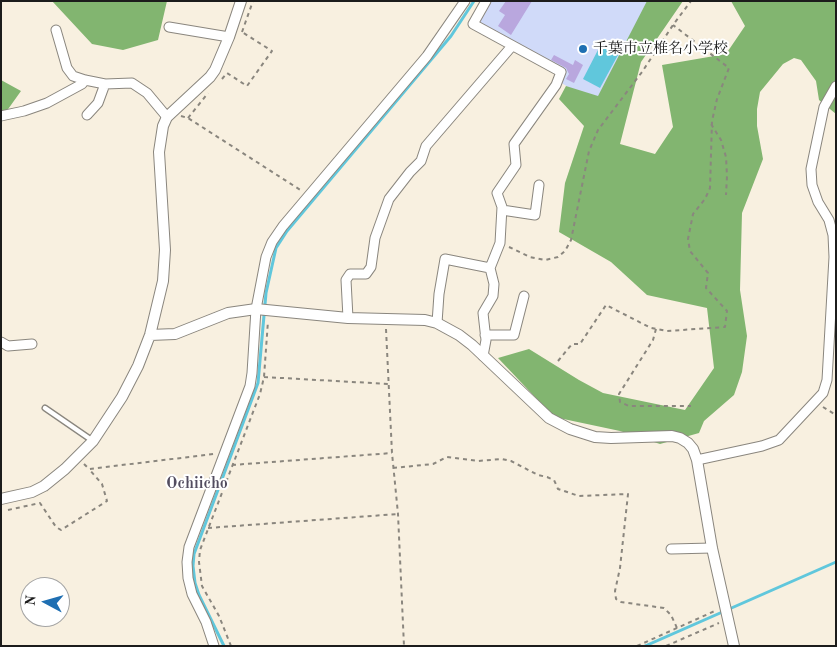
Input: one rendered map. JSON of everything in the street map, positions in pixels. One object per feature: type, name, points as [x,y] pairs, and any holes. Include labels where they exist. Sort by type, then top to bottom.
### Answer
[{"type":"street","points":[[1,499],[32,492],[44,486],[77,457],[93,441],[122,397],[138,366],[150,335],[163,281],[165,250],[159,152],[160,139],[167,118],[210,76],[219,61],[234,33],[241,1]]},
{"type":"street","points":[[214,646],[206,622],[192,594],[188,578],[187,562],[189,547],[250,386],[256,308],[266,257],[272,242],[308,195],[428,56],[464,1]]},
{"type":"street","points":[[483,356],[485,336],[483,313],[493,296],[494,284],[490,268],[500,243],[502,210],[497,193],[516,165],[514,144],[556,85],[561,72],[473,24],[486,1]]},
{"type":"street","points":[[169,27],[234,33]]},
{"type":"street","points":[[56,30],[67,68],[73,76],[105,84],[132,83],[147,94],[167,118]]},
{"type":"street","points":[[348,318],[346,280],[350,274],[366,274],[371,267],[375,238],[390,199],[410,172],[421,161],[426,146],[512,46]]},
{"type":"street","points":[[1,116],[47,103],[82,84],[85,80]]},
{"type":"street","points":[[86,115],[98,102],[105,84]]},
{"type":"street","points":[[697,460],[762,446],[779,440],[824,393],[827,380],[834,256],[833,235],[829,220],[818,202],[812,185],[811,168],[824,107],[836,86]]},
{"type":"street","points":[[502,210],[534,215],[539,185]]},
{"type":"street","points":[[437,323],[439,294],[445,259],[490,268]]},
{"type":"street","points":[[485,336],[514,335],[524,296]]},
{"type":"street","points":[[150,335],[174,334],[228,313],[256,308],[269,311],[348,318],[424,320],[437,323],[459,335],[560,425],[580,434],[595,437],[672,436],[688,442],[697,460],[712,548],[734,646]]},
{"type":"street","points":[[2,344],[8,346],[32,344]]},
{"type":"street","points":[[670,548],[712,548]]},
{"type":"lane","points":[[46,408],[93,441]]},
{"type":"path","points":[[221,80],[227,73],[248,86],[272,51],[234,33],[253,1]]},
{"type":"path","points":[[500,243],[537,259],[545,260],[558,258],[564,251],[571,240],[589,151],[598,130],[642,72],[691,1]]},
{"type":"path","points":[[558,361],[572,344],[580,344],[606,305],[656,329],[666,331],[725,326],[727,311],[706,288],[708,273],[690,251],[688,240],[692,214],[705,199],[710,188],[712,124],[718,99],[729,68],[673,25]]},
{"type":"path","points":[[188,118],[210,92]]},
{"type":"path","points":[[167,118],[174,114],[188,118],[308,195]]},
{"type":"path","points":[[712,124],[721,140],[726,157],[726,195]]},
{"type":"path","points":[[231,646],[219,616],[202,586],[199,562],[200,550],[260,394],[264,378],[269,311]]},
{"type":"path","points":[[386,319],[404,646]]},
{"type":"path","points":[[656,329],[653,340],[619,394],[620,402],[630,406],[691,406]]},
{"type":"path","points":[[264,378],[389,384]]},
{"type":"path","points":[[816,401],[836,416]]},
{"type":"path","points":[[89,469],[210,454],[232,466],[392,453]]},
{"type":"path","points":[[8,510],[40,503],[56,527],[61,530],[107,501],[102,484],[77,457]]},
{"type":"path","points":[[393,468],[433,464],[447,457],[478,461],[502,459],[512,461],[538,475],[547,476],[554,480],[558,489],[579,496],[628,494],[620,568],[615,591],[616,599],[621,602],[664,608],[672,614],[677,628]]},
{"type":"path","points":[[208,528],[398,514]]},
{"type":"path","points":[[637,646],[726,606]]},
{"type":"path","points":[[666,646],[728,619]]},
{"type":"shaded area","name":"千葉市立椎名小学校","points":[[489,1],[676,1],[603,109],[560,82],[565,73],[478,24],[478,19]]},
{"type":"green space","points":[[52,1],[167,1],[158,40],[123,50],[92,44]]},
{"type":"green space","points":[[647,1],[683,1],[641,62],[620,144],[655,154],[673,127],[662,65],[726,54],[745,26],[731,1],[836,1],[836,114],[819,100],[816,81],[801,60],[794,58],[783,64],[760,92],[757,126],[763,159],[742,213],[740,290],[747,336],[742,372],[734,395],[704,421],[699,433],[660,444],[620,431],[554,417],[498,358],[529,349],[603,393],[685,410],[714,368],[707,308],[647,295],[611,262],[559,232],[565,183],[584,126],[559,99],[566,86],[598,96]]},
{"type":"green space","points":[[1,80],[21,91],[1,119]]},
{"type":"water","points":[[600,46],[618,55],[600,88],[583,79]]},
{"type":"building","points":[[506,1],[532,1],[511,35],[498,26],[505,15],[499,11]]},
{"type":"building","points":[[554,55],[573,65],[575,60],[583,65],[574,83],[566,79],[569,74],[566,68],[551,60]]},
{"type":"waterway","points":[[224,646],[195,583],[194,554],[258,383],[266,293],[276,248],[287,231],[451,36],[474,1]]},
{"type":"waterway","points":[[645,646],[836,562]]},
{"type":"place","name":"千葉市立椎名小学校","points":[[583,49]]},
{"type":"district","name":"Ochiicho","points":[[197,484]]}]
